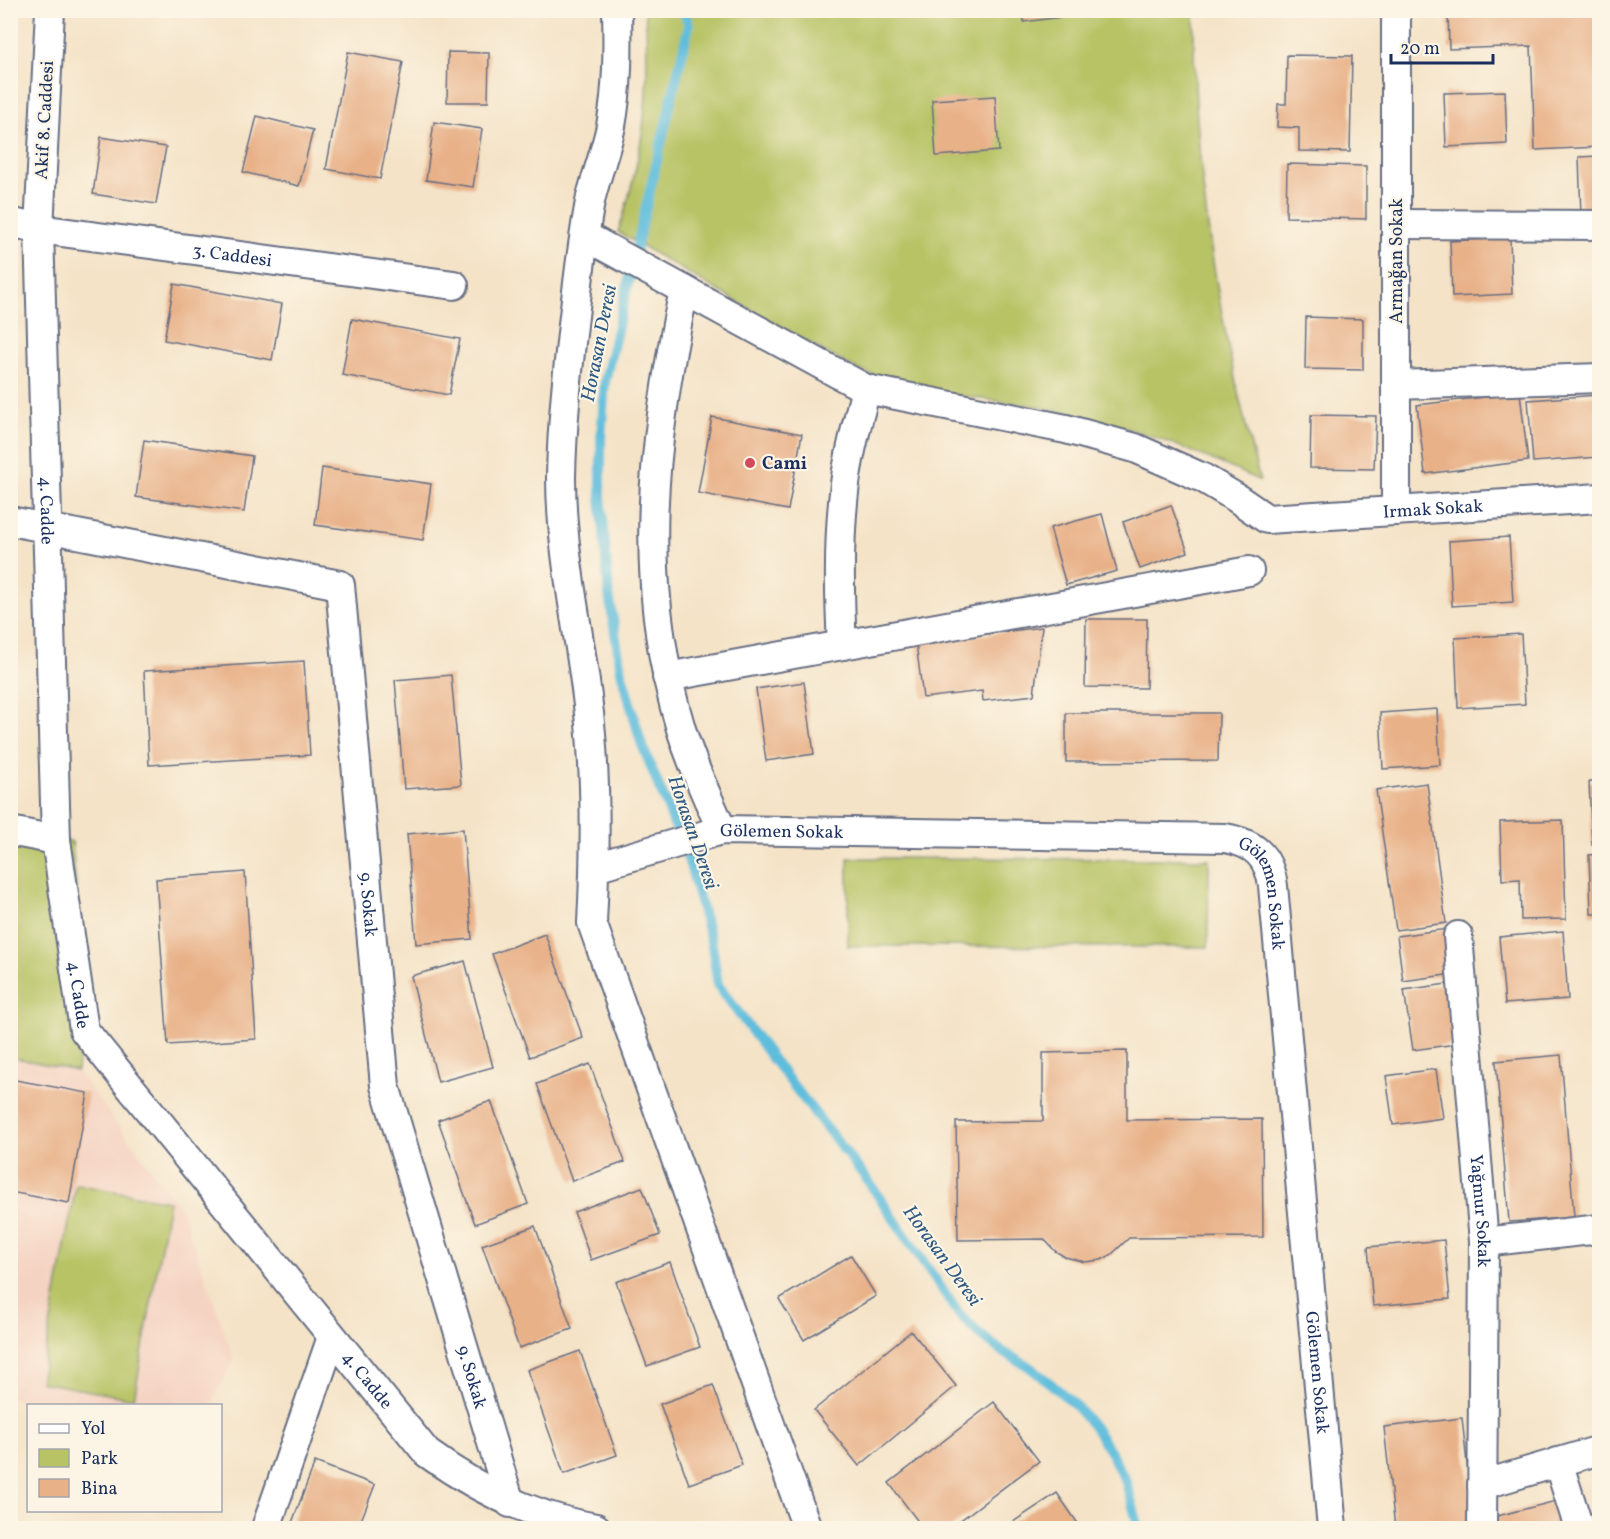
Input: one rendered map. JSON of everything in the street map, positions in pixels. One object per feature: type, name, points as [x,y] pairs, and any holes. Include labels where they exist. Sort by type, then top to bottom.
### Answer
[{"type":"street","name":"Akif 8. Caddesi","points":[[39,229],[50,10]]},
{"type":"street","points":[[617,10],[618,58],[611,123],[603,160],[591,196],[585,236],[570,345],[561,477],[570,590],[582,656],[593,754],[595,867],[592,923],[807,1528]]},
{"type":"street","name":"Armağan Sokak","points":[[1396,10],[1396,511]]},
{"type":"street","name":"3. Caddesi","points":[[10,222],[39,229],[454,285]]},
{"type":"street","points":[[1396,224],[1599,225]]},
{"type":"street","name":"4. Cadde","points":[[39,229],[56,840],[84,1030],[427,1453],[453,1472],[510,1503],[546,1516],[596,1528]]},
{"type":"street","points":[[585,236],[866,389],[845,482],[840,530],[839,588],[842,645]]},
{"type":"street","points":[[684,290],[671,352],[654,478],[653,578],[658,628],[667,677],[699,781],[722,830]]},
{"type":"street","points":[[1396,385],[1599,378]]},
{"type":"street","name":"Irmak Sokak","points":[[866,389],[1066,429],[1135,448],[1203,478],[1267,519],[1599,498]]},
{"type":"street","points":[[10,521],[48,528]]},
{"type":"street","name":"9. Sokak","points":[[48,528],[340,585],[385,1086],[510,1503]]},
{"type":"street","points":[[667,677],[1250,571]]},
{"type":"street","name":"Gölemen Sokak","points":[[595,867],[722,830],[1225,838],[1239,840],[1252,847],[1262,856],[1273,886],[1332,1528]]},
{"type":"street","points":[[10,831],[56,840]]},
{"type":"street","name":"Yağmur Sokak","points":[[1458,936],[1484,1242],[1482,1528]]},
{"type":"street","points":[[1484,1242],[1599,1229]]},
{"type":"street","points":[[266,1528],[332,1337]]},
{"type":"street","points":[[1482,1485],[1599,1450]]},
{"type":"street","points":[[1558,1462],[1579,1528]]},
{"type":"shaded area","points":[[10,1057],[77,1071],[182,1210],[234,1360],[212,1404],[73,1404],[11,1399]]},
{"type":"green space","points":[[645,11],[1194,11],[1198,130],[1211,248],[1232,365],[1260,481],[1155,437],[1101,420],[1045,408],[933,391],[867,373],[850,366],[618,232],[634,176],[644,123],[647,69]]},
{"type":"green space","points":[[10,831],[72,842],[86,997],[77,1071],[11,1057]]},
{"type":"green space","points":[[848,858],[1209,859],[1208,947],[848,946]]},
{"type":"green space","points":[[76,1184],[169,1201],[134,1399],[40,1382]]},
{"type":"building","points":[[1023,10],[1083,10],[1084,14],[1024,22]]},
{"type":"building","points":[[1448,10],[1599,10],[1599,147],[1535,150],[1531,46],[1449,49]]},
{"type":"building","points":[[348,52],[403,62],[380,179],[326,169]]},
{"type":"building","points":[[448,52],[489,53],[488,102],[447,102]]},
{"type":"building","points":[[1287,55],[1352,56],[1350,152],[1299,151],[1299,128],[1277,127],[1278,104],[1286,104]]},
{"type":"building","points":[[1505,91],[1507,144],[1446,147],[1444,93]]},
{"type":"building","points":[[995,96],[999,151],[936,156],[932,100]]},
{"type":"building","points":[[257,116],[313,130],[299,186],[243,172]]},
{"type":"building","points":[[434,122],[482,129],[473,187],[426,180]]},
{"type":"building","points":[[101,137],[166,147],[156,204],[93,194]]},
{"type":"building","points":[[1599,156],[1599,216],[1581,217],[1579,157]]},
{"type":"building","points":[[1287,164],[1366,166],[1366,219],[1286,217]]},
{"type":"building","points":[[1510,238],[1512,294],[1452,297],[1450,241]]},
{"type":"building","points":[[174,284],[282,304],[272,360],[164,340]]},
{"type":"building","points":[[1306,317],[1363,319],[1363,370],[1305,369]]},
{"type":"building","points":[[352,319],[460,339],[449,395],[342,375]]},
{"type":"building","points":[[1520,393],[1528,461],[1425,474],[1417,405]]},
{"type":"building","points":[[1599,395],[1599,457],[1533,462],[1528,400]]},
{"type":"building","points":[[1311,415],[1376,416],[1374,469],[1310,468]]},
{"type":"building","name":"Cami","points":[[712,417],[802,434],[788,510],[698,493]]},
{"type":"building","points":[[144,440],[252,456],[244,512],[136,497]]},
{"type":"building","points":[[322,468],[431,484],[423,540],[315,525]]},
{"type":"building","points":[[1171,505],[1188,552],[1140,569],[1123,522]]},
{"type":"building","points":[[1102,514],[1117,571],[1066,585],[1050,528]]},
{"type":"building","points":[[1594,529],[1599,529],[1599,588],[1598,588]]},
{"type":"building","points":[[1509,537],[1513,602],[1452,606],[1449,541]]},
{"type":"building","points":[[1086,619],[1147,619],[1146,688],[1085,687]]},
{"type":"building","points":[[1042,627],[1034,695],[983,701],[982,691],[923,698],[916,643]]},
{"type":"building","points":[[1521,634],[1525,704],[1458,708],[1455,638]]},
{"type":"building","points":[[304,661],[310,755],[149,765],[144,671]]},
{"type":"building","points":[[451,675],[461,785],[404,789],[395,680]]},
{"type":"building","points":[[804,682],[814,754],[766,761],[756,689]]},
{"type":"building","points":[[1437,709],[1440,765],[1383,769],[1380,713]]},
{"type":"building","points":[[1066,713],[1219,713],[1218,761],[1066,762]]},
{"type":"building","points":[[1589,782],[1599,782],[1599,844],[1592,845]]},
{"type":"building","points":[[1427,783],[1446,923],[1396,930],[1376,790]]},
{"type":"building","points":[[1563,820],[1566,919],[1521,920],[1520,879],[1502,880],[1500,822]]},
{"type":"building","points":[[463,829],[472,939],[416,944],[407,834]]},
{"type":"building","points":[[1599,854],[1599,914],[1591,914],[1589,855]]},
{"type":"building","points":[[245,872],[256,1039],[168,1045],[156,879]]},
{"type":"building","points":[[1447,929],[1453,974],[1403,981],[1397,936]]},
{"type":"building","points":[[1563,931],[1568,999],[1505,1004],[1499,937]]},
{"type":"building","points":[[545,934],[583,1038],[530,1057],[492,954]]},
{"type":"building","points":[[465,961],[493,1067],[438,1082],[411,976]]},
{"type":"building","points":[[1454,983],[1463,1043],[1413,1050],[1404,990]]},
{"type":"building","points":[[1127,1051],[1127,1120],[1262,1119],[1263,1237],[1129,1238],[1111,1255],[1101,1260],[1085,1262],[1065,1257],[1055,1251],[1044,1239],[958,1240],[956,1122],[1043,1121],[1043,1053]]},
{"type":"building","points":[[1561,1055],[1574,1217],[1509,1222],[1496,1061]]},
{"type":"building","points":[[590,1064],[625,1162],[572,1181],[537,1084]]},
{"type":"building","points":[[1436,1069],[1443,1118],[1393,1125],[1386,1076]]},
{"type":"building","points":[[10,1079],[88,1093],[69,1203],[10,1192]]},
{"type":"building","points":[[491,1101],[528,1204],[475,1224],[438,1120]]},
{"type":"building","points":[[642,1187],[660,1235],[591,1260],[574,1212]]},
{"type":"building","points":[[535,1226],[572,1329],[519,1348],[482,1245]]},
{"type":"building","points":[[1444,1240],[1450,1299],[1373,1306],[1368,1247]]},
{"type":"building","points":[[851,1255],[876,1296],[804,1340],[779,1299]]},
{"type":"building","points":[[670,1262],[700,1347],[647,1366],[616,1282]]},
{"type":"building","points":[[911,1331],[956,1386],[859,1466],[814,1410]]},
{"type":"building","points":[[580,1351],[617,1455],[564,1474],[527,1370]]},
{"type":"building","points":[[713,1385],[742,1465],[689,1484],[660,1404]]},
{"type":"building","points":[[994,1402],[1039,1461],[950,1528],[923,1528],[889,1483]]},
{"type":"building","points":[[1462,1418],[1474,1528],[1395,1528],[1384,1427]]},
{"type":"building","points":[[315,1462],[375,1485],[358,1528],[290,1528]]},
{"type":"building","points":[[1057,1493],[1081,1528],[1004,1528]]},
{"type":"building","points":[[1576,1496],[1584,1528],[1487,1528],[1485,1519]]},
{"type":"waterway","name":"Horasan Deresi","points":[[683,10],[689,25],[605,381],[601,439],[601,496],[609,594],[621,671],[641,742],[689,861],[712,945],[718,985],[868,1181],[959,1314],[979,1334],[1051,1384],[1073,1403],[1094,1427],[1126,1482],[1139,1528]]},
{"type":"place","name":"Cami","points":[[750,463]]}]
